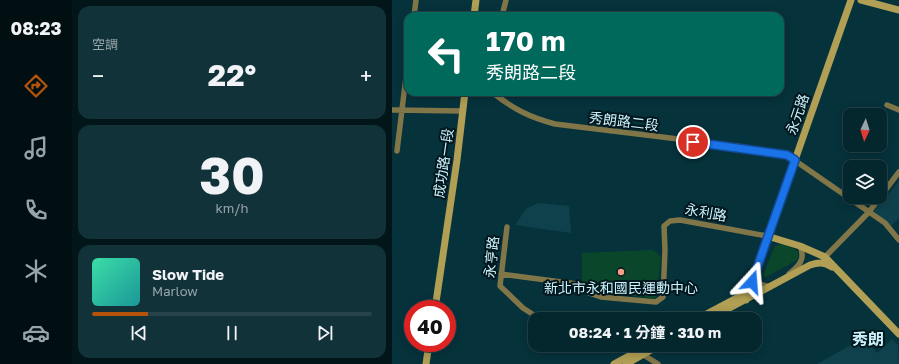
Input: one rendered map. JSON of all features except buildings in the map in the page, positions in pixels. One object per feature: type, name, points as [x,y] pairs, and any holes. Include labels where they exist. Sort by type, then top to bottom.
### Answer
[{"type":"street","points":[[414,12],[416,0]]},
{"type":"street","points":[[474,12],[476,0]]},
{"type":"street","points":[[503,12],[506,0]]},
{"type":"street","name":"永元路","points":[[746,300],[767,236],[852,0]]},
{"type":"street","points":[[861,0],[899,10]]},
{"type":"street","points":[[397,151],[404,93]]},
{"type":"street","name":"成功路一段","points":[[436,300],[449,219],[465,96]]},
{"type":"street","name":"秀朗路二段","points":[[497,96],[531,118],[555,124],[787,155],[885,223],[899,240]]},
{"type":"street","points":[[887,105],[899,110]]},
{"type":"street","points":[[392,110],[463,111]]},
{"type":"street","points":[[825,257],[869,212],[899,172]]},
{"type":"street","name":"永利路","points":[[501,274],[577,284],[589,293],[601,297],[656,302],[663,297],[665,250],[664,226],[670,221],[680,220],[767,236],[800,246],[825,257],[899,334]]},
{"type":"street","name":"永亨路","points":[[507,227],[500,286],[529,312]]},
{"type":"street","points":[[710,312],[746,293],[751,285],[773,286],[801,262],[803,252],[800,246]]},
{"type":"street","points":[[723,312],[819,262],[826,263],[842,274]]},
{"type":"street","points":[[426,364],[428,352]]},
{"type":"street","points":[[614,364],[641,352]]},
{"type":"street","points":[[626,364],[641,352]]},
{"type":"street","points":[[641,352],[658,364]]},
{"type":"shaded area","points":[[899,181],[899,218],[891,226],[874,211],[880,204],[887,204],[887,195]]},
{"type":"shaded area","points":[[538,203],[569,206],[571,233],[515,225],[526,209]]},
{"type":"shaded area","points":[[863,338],[877,353],[892,339],[898,345],[899,364],[817,364]]},
{"type":"green space","points":[[782,244],[792,247],[797,251],[797,260],[766,277],[763,276],[775,246]]},
{"type":"green space","points":[[652,250],[661,257],[656,299],[597,291],[582,281],[582,253]]},
{"type":"place","name":"新北市永和國民運動中心","points":[[621,272]]},
{"type":"district","name":"秀朗","points":[[868,339]]},
{"type":"route","points":[[693,142],[736,146],[787,155],[795,160],[752,282]]}]
